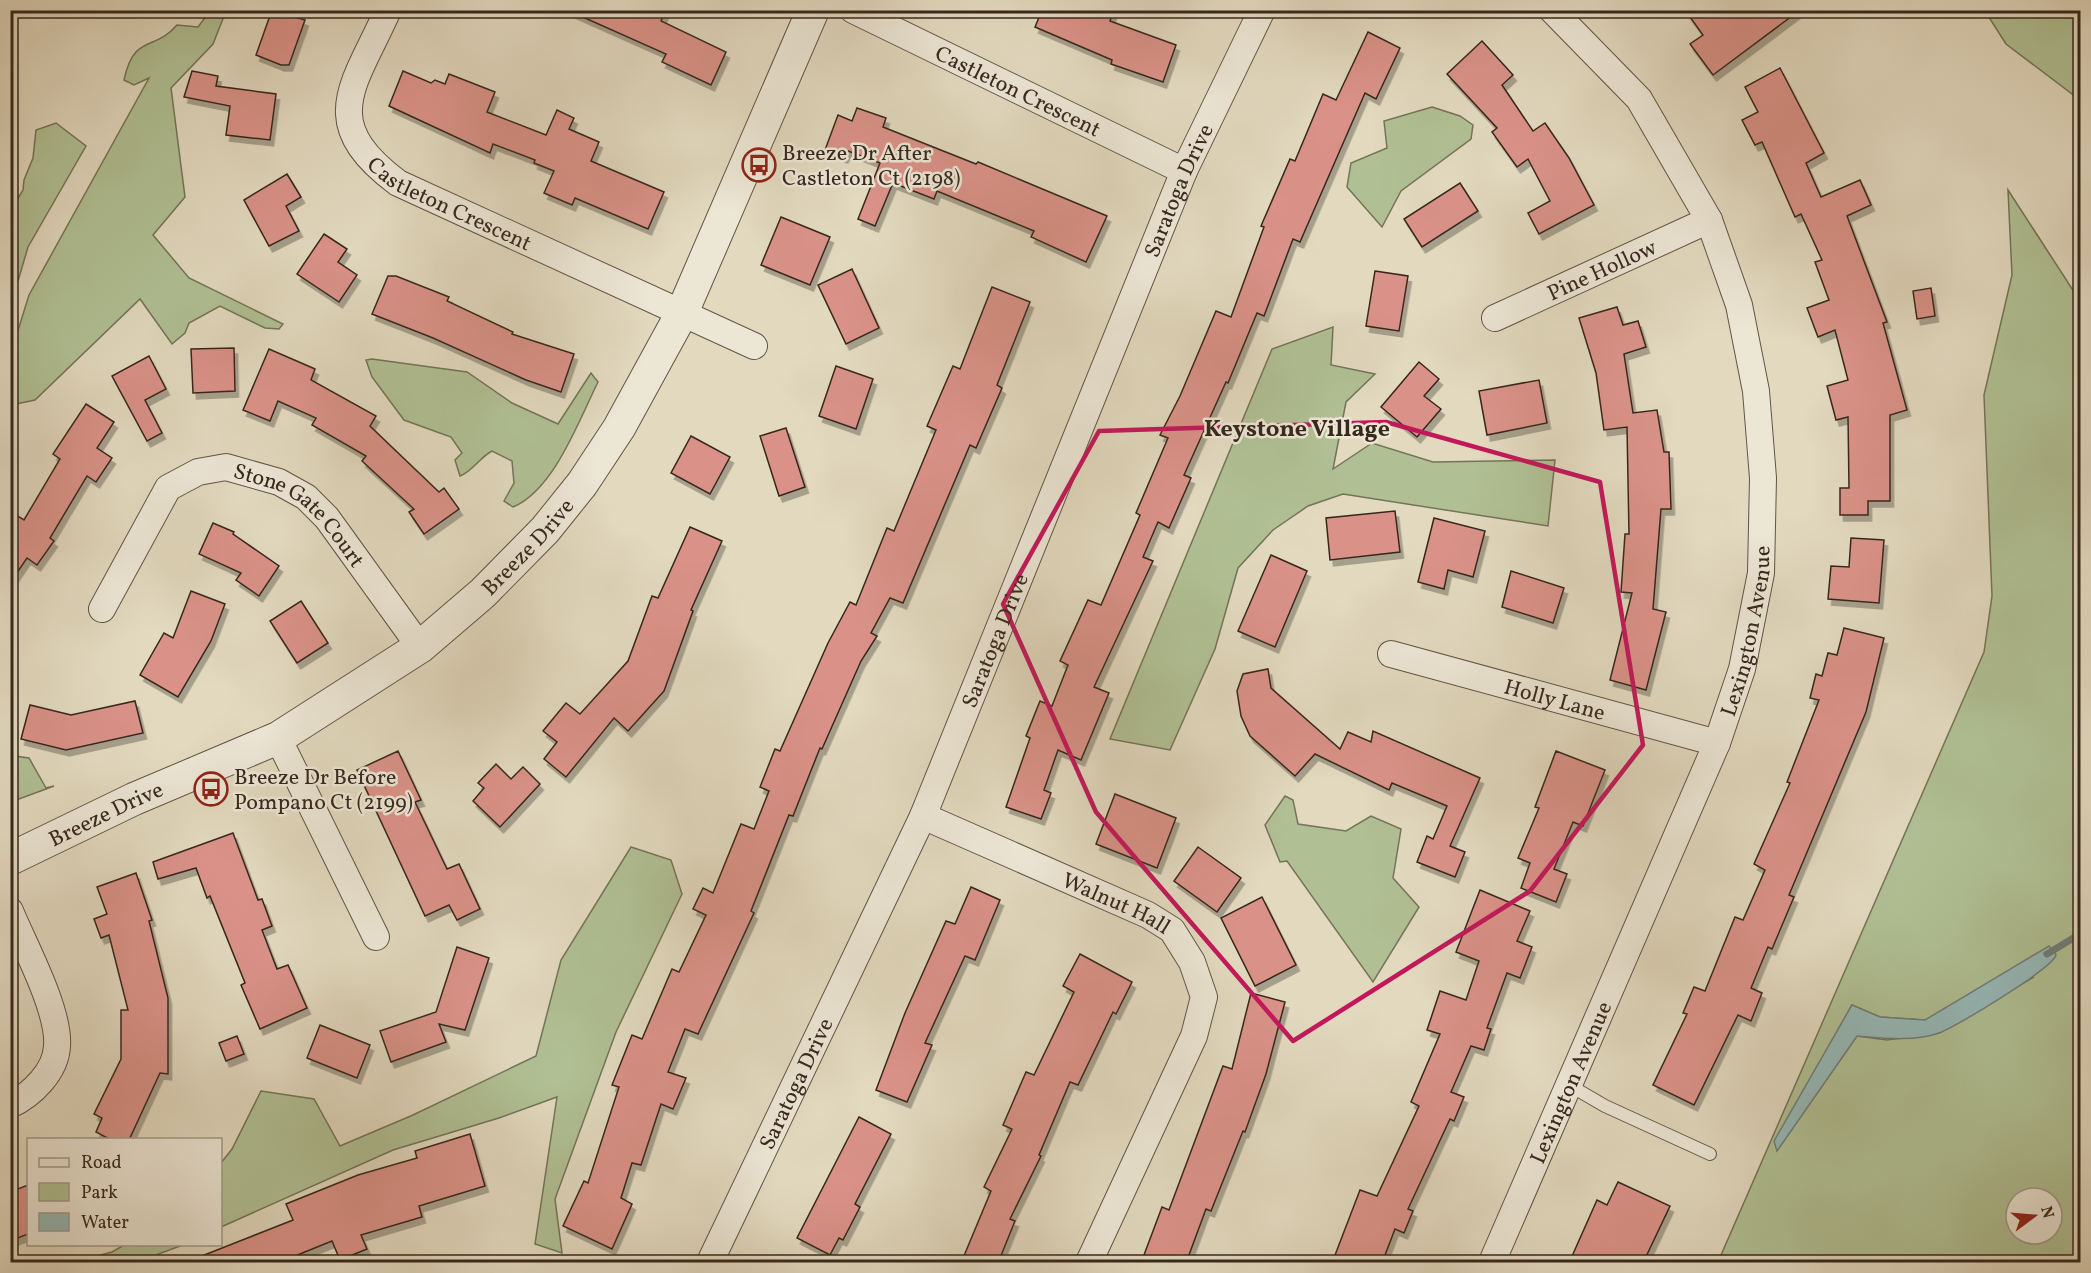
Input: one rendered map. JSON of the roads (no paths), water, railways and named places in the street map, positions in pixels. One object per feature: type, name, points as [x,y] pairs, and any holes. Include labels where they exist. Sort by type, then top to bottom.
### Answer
[{"type":"street","name":"Castleton Crescent","points":[[388,10],[349,97],[348,120],[357,145],[375,166],[398,183],[754,346]]},
{"type":"street","name":"Breeze Drive","points":[[10,859],[134,799],[278,738],[420,647],[483,593],[545,530],[582,484],[619,428],[682,313],[813,10]]},
{"type":"street","name":"Castleton Crescent","points":[[853,10],[1184,171]]},
{"type":"street","name":"Saratoga Drive","points":[[710,1263],[922,816],[1184,171],[1262,10]]},
{"type":"street","name":"Lexington Avenue","points":[[1492,1263],[1717,743],[1742,669],[1761,573],[1763,478],[1756,391],[1738,305],[1709,220],[1639,99],[1552,10]]},
{"type":"street","name":"Pine Hollow","points":[[1495,318],[1709,220]]},
{"type":"street","name":"Stone Gate Court","points":[[102,609],[168,488],[198,472],[226,467],[279,482],[306,497],[327,518],[420,647]]},
{"type":"street","name":"Holly Lane","points":[[1391,654],[1717,743]]},
{"type":"street","points":[[278,738],[376,937]]},
{"type":"street","name":"Walnut Hall","points":[[922,816],[1148,915],[1172,930],[1192,962],[1204,997],[1194,1036],[1089,1263]]},
{"type":"street","points":[[10,911],[54,1016],[57,1046],[49,1072],[23,1099],[10,1105]]},
{"type":"lane","points":[[1569,1085],[1605,1106],[1710,1154]]},
{"type":"water","points":[[2049,946],[2056,955],[2039,972],[2003,997],[1939,1033],[1919,1038],[1857,1036],[1777,1151],[1774,1141],[1852,1005],[1880,1017],[1925,1020]]},
{"type":"waterway","points":[[2047,954],[2080,934]]},
{"type":"place","name":"Breeze Dr After Castleton Ct (2198)","points":[[759,165]]},
{"type":"place","name":"Breeze Dr Before Pompano Ct (2199)","points":[[211,789]]},
{"type":"district","name":"Keystone Village","points":[[1297,428]]}]
